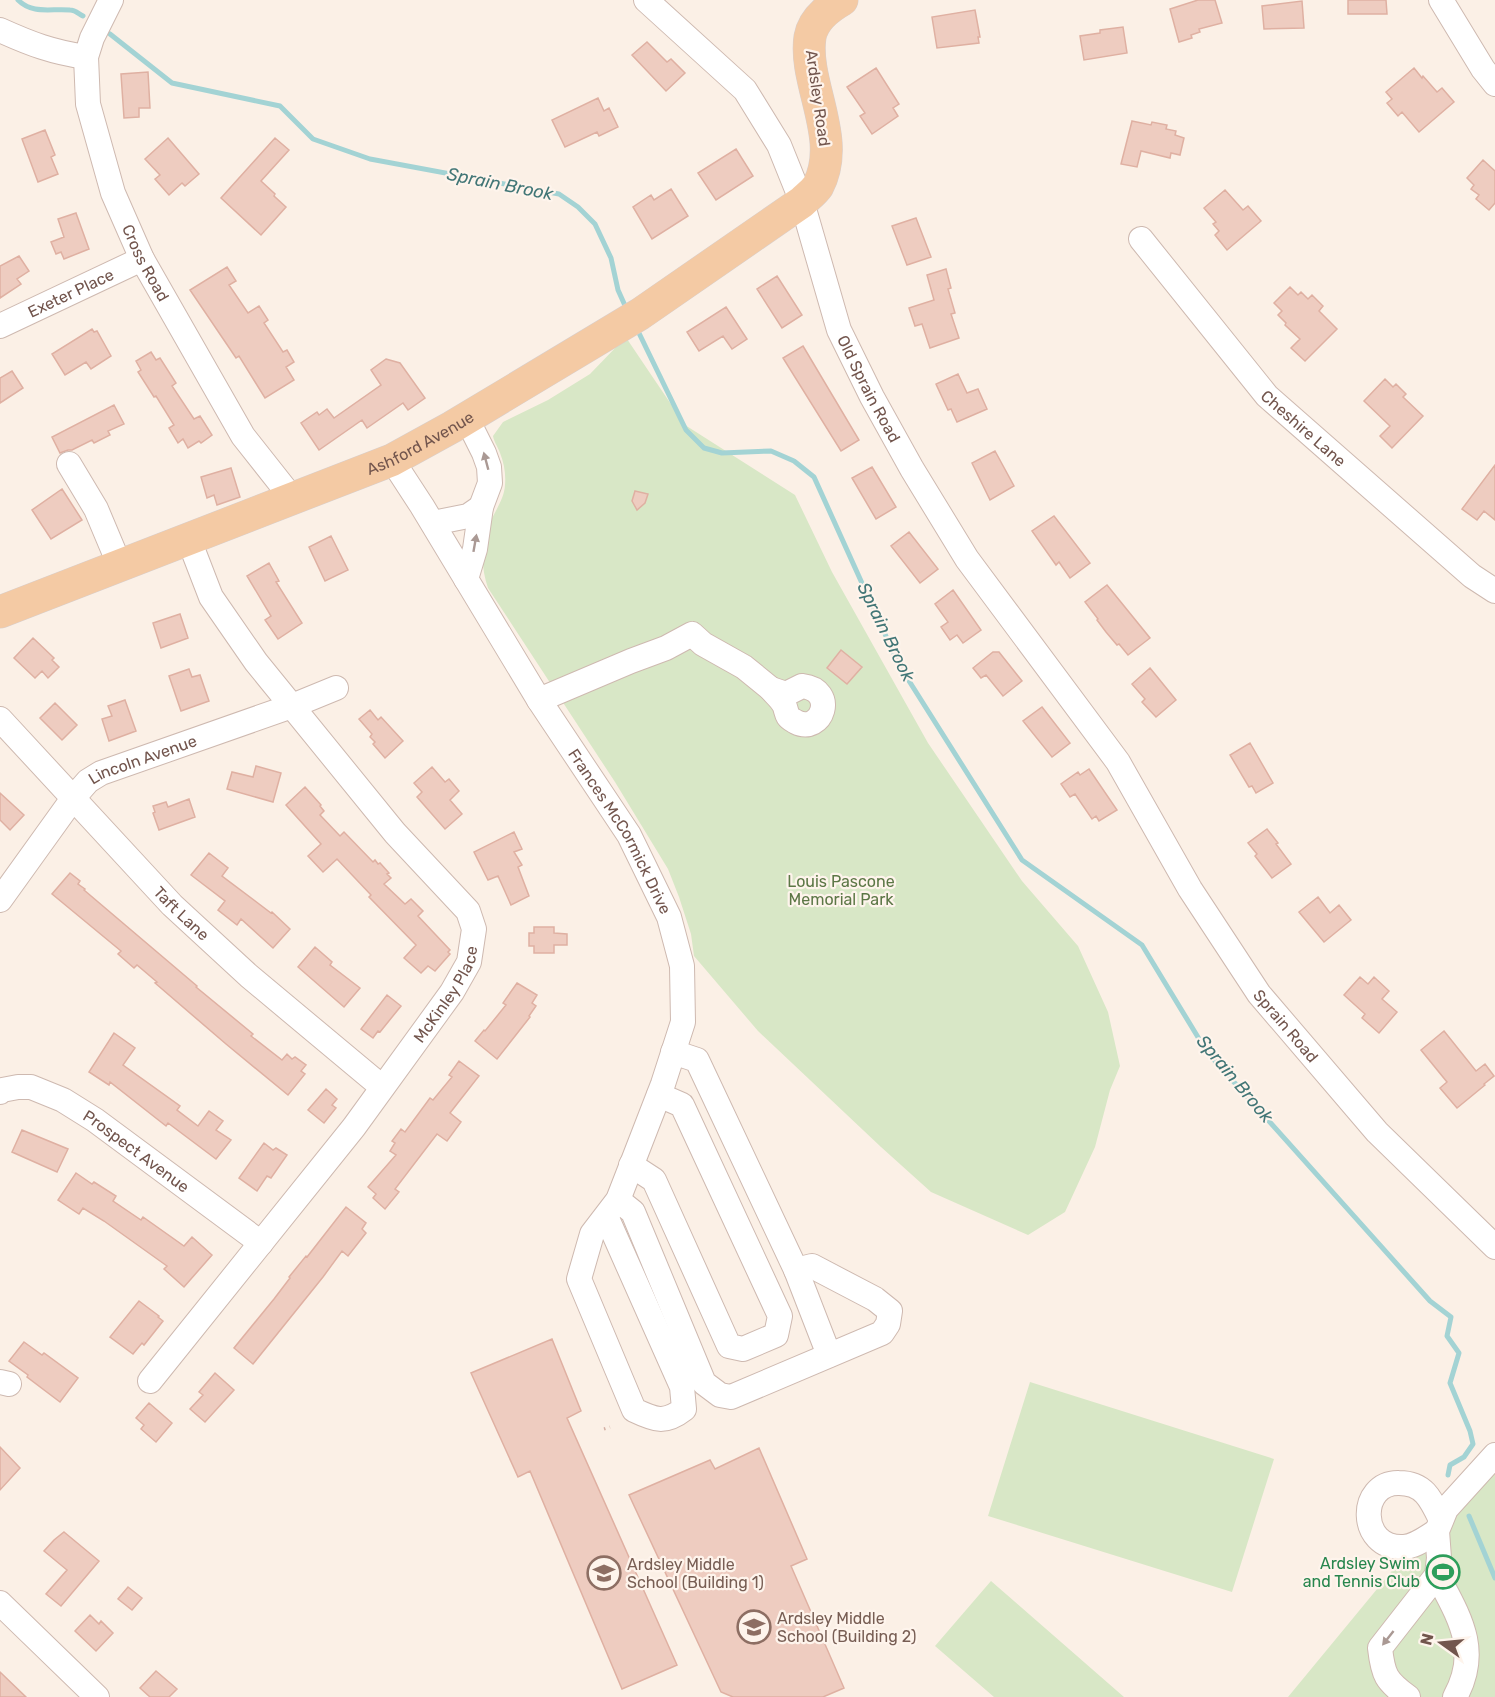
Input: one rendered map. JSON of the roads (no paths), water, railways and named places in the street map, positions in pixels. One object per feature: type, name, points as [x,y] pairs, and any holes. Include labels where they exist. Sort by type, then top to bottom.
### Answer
[{"type":"main road","name":"Ardsley Road","points":[[802,202],[817,187],[826,162],[825,130],[810,61],[810,36],[818,18],[842,0]]},
{"type":"main road","name":"Ashford Avenue","points":[[0,612],[392,460],[630,320],[802,202]]},
{"type":"street","name":"Cross Road","points":[[111,0],[92,38],[86,57],[88,104],[113,193],[142,259],[243,435],[292,498]]},
{"type":"street","name":"Old Sprain Road","points":[[646,0],[744,90],[779,145],[802,202],[838,330],[872,397],[912,469],[967,559],[1123,771]]},
{"type":"street","points":[[1441,0],[1483,69],[1495,84]]},
{"type":"street","points":[[0,30],[60,53],[86,57]]},
{"type":"street","name":"Cheshire Lane","points":[[1141,239],[1268,396],[1472,576],[1495,591]]},
{"type":"street","name":"Exeter Place","points":[[0,326],[142,259]]},
{"type":"street","points":[[466,417],[489,466],[490,483],[481,507],[466,579]]},
{"type":"street","name":"Frances McCormick Drive","points":[[392,460],[433,523],[539,700],[629,835],[669,917],[682,966],[683,1022],[659,1095],[631,1165],[605,1217],[579,1280],[634,1410],[653,1419],[674,1417],[684,1409],[682,1387],[605,1217]]},
{"type":"street","points":[[69,464],[96,509],[120,566]]},
{"type":"street","points":[[433,523],[468,516],[481,507]]},
{"type":"street","name":"McKinley Place","points":[[150,1381],[354,1127],[452,992],[469,962],[474,929],[468,911],[394,833],[256,662],[212,597],[189,540]]},
{"type":"street","points":[[539,700],[666,648],[692,634],[703,644],[744,667],[771,688]]},
{"type":"street","name":"Lincoln Avenue","points":[[0,900],[88,781],[101,773],[292,706],[336,688]]},
{"type":"street","name":"Taft Lane","points":[[0,718],[172,905],[249,976],[382,1087]]},
{"type":"street","name":"Sprain Road","points":[[1123,771],[1190,889],[1259,994],[1377,1132],[1495,1247]]},
{"type":"street","points":[[673,1052],[698,1060],[796,1270],[829,1355]]},
{"type":"street","name":"Prospect Avenue","points":[[0,1092],[18,1087],[31,1087],[63,1100],[95,1120],[261,1243]]},
{"type":"street","points":[[631,1165],[654,1180],[729,1346],[743,1349],[776,1335],[780,1316],[682,1105],[659,1095]]},
{"type":"street","points":[[605,1217],[633,1212],[704,1383],[720,1395],[731,1397],[882,1333],[888,1324],[890,1311],[875,1299],[812,1266],[796,1270]]},
{"type":"street","points":[[757,1343],[772,1379]]},
{"type":"street","points":[[1408,1697],[1392,1685],[1382,1667],[1380,1648],[1437,1575],[1439,1525],[1446,1509],[1495,1455]]},
{"type":"street","points":[[1437,1575],[1462,1623],[1468,1658],[1455,1697]]},
{"type":"street","points":[[0,1603],[97,1697]]},
{"type":"waterway","name":"Sprain Brook","points":[[18,0],[30,8],[72,10],[83,16]]},
{"type":"waterway","name":"Sprain Brook","points":[[110,34],[172,83],[280,106],[313,139],[370,159],[559,194],[578,207],[595,224],[611,258],[618,290],[627,310]]},
{"type":"waterway","name":"Sprain Brook","points":[[637,329],[686,430],[704,448],[722,453],[771,451],[794,461],[814,477],[899,665],[1022,860],[1142,945],[1207,1052],[1430,1301],[1451,1317],[1447,1336],[1459,1353],[1450,1383],[1473,1444],[1464,1457],[1450,1465],[1448,1475]]},
{"type":"waterway","name":"Sprain Brook","points":[[1469,1516],[1495,1578]]},
{"type":"place","name":"Ardsley Swim and Tennis Club","points":[[1443,1572]]},
{"type":"place","name":"Ardsley Middle School (Building 1)","points":[[604,1573]]},
{"type":"place","name":"Ardsley Middle School (Building 2)","points":[[754,1627]]},
{"type":"park label","name":"Louis Pascone Memorial Park","points":[[841,890]]}]
